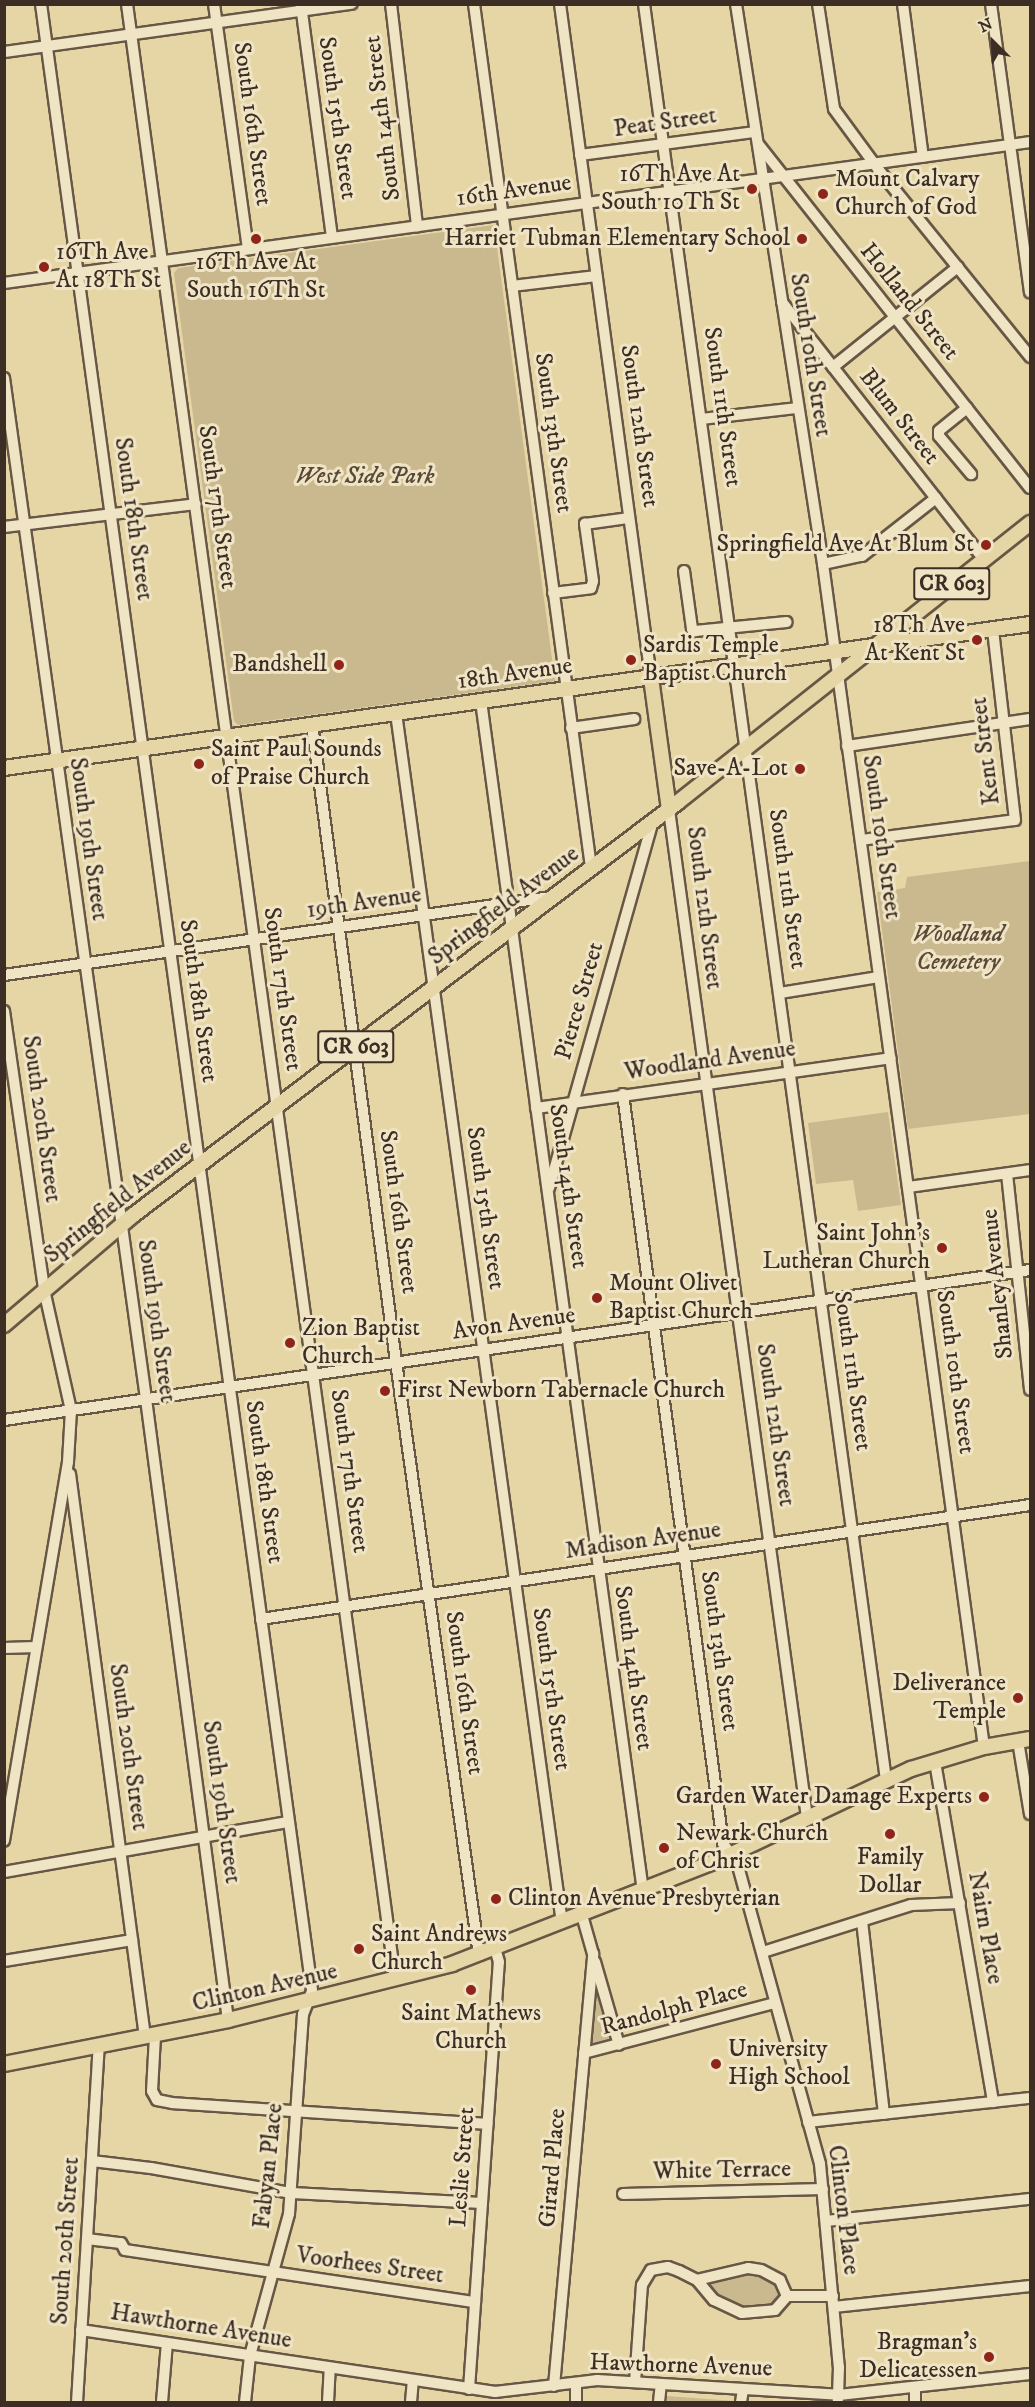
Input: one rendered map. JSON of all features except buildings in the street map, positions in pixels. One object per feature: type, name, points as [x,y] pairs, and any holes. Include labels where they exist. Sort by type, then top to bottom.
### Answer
[{"type":"main road","name":"Springfield Avenue","points":[[4,1325],[121,1226],[551,897],[669,810],[1030,523]]},
{"type":"main road","name":"18th Avenue","points":[[4,768],[1030,624]]},
{"type":"main road","name":"South 12th Street","points":[[651,678],[669,810]]},
{"type":"main road","name":"Clinton Avenue","points":[[4,2064],[99,2047],[309,2002],[480,1955],[731,1855],[886,1779],[984,1747],[1024,1740]]},
{"type":"street","name":"South 18th Street","points":[[41,4],[312,1991],[309,2002]]},
{"type":"street","name":"South 17th Street","points":[[127,4],[396,1979]]},
{"type":"street","name":"South 16th Street","points":[[214,4],[248,249]]},
{"type":"street","points":[[4,52],[217,23],[301,8],[352,4]]},
{"type":"street","name":"South 14th Street","points":[[391,4],[417,225]]},
{"type":"street","name":"South 13th Street","points":[[474,4],[591,867]]},
{"type":"street","name":"South 12th Street","points":[[560,4],[651,678]]},
{"type":"street","name":"South 11th Street","points":[[644,4],[886,1779]]},
{"type":"street","name":"South 10th Street","points":[[735,4],[823,564],[984,1747]]},
{"type":"street","points":[[818,4],[834,109],[874,163],[1030,357]]},
{"type":"street","points":[[903,4],[923,157]]},
{"type":"street","points":[[991,4],[1030,292]]},
{"type":"street","name":"South 15th Street","points":[[301,8],[332,237]]},
{"type":"street","name":"Peat Street","points":[[580,155],[756,137]]},
{"type":"street","name":"Holland Street","points":[[756,137],[781,176],[1030,488]]},
{"type":"street","name":"16th Avenue","points":[[4,283],[1030,142]]},
{"type":"street","points":[[833,367],[958,267]]},
{"type":"street","points":[[512,286],[596,276]]},
{"type":"street","name":"Blum Street","points":[[781,301],[984,560]]},
{"type":"street","name":"South 19th Street","points":[[4,378],[146,1399],[228,2020]]},
{"type":"street","points":[[702,419],[797,408]]},
{"type":"street","points":[[966,408],[939,431],[939,436],[971,474]]},
{"type":"street","points":[[823,564],[862,556],[936,498]]},
{"type":"street","points":[[4,526],[196,504]]},
{"type":"street","points":[[553,593],[591,588],[593,581],[585,524],[628,518]]},
{"type":"street","points":[[684,571],[692,629],[702,631],[730,626],[787,622]]},
{"type":"street","name":"Kent Street","points":[[861,840],[1016,820],[993,629]]},
{"type":"street","name":"South 14th Street","points":[[480,701],[643,1891]]},
{"type":"street","name":"South 15th Street","points":[[396,713],[562,1923]]},
{"type":"street","points":[[847,746],[1030,718]]},
{"type":"street","points":[[572,728],[634,719]]},
{"type":"street","name":"South 16th Street","points":[[312,724],[396,1362],[480,1955]]},
{"type":"street","name":"South 12th Street","points":[[669,810],[807,1817]]},
{"type":"street","name":"Pierce Street","points":[[548,1191],[652,821]]},
{"type":"street","name":"19th Avenue","points":[[4,975],[551,897]]},
{"type":"street","points":[[780,993],[879,977]]},
{"type":"street","name":"South 20th Street","points":[[4,1011],[44,1291],[71,1410],[68,1462],[132,1940],[150,2036],[152,2091],[157,2100],[297,2112]]},
{"type":"street","name":"Woodland Avenue","points":[[536,1108],[890,1058]]},
{"type":"street","name":"South 13th Street","points":[[623,1095],[723,1843],[731,1855]]},
{"type":"street","points":[[908,1187],[1030,1170]]},
{"type":"street","name":"Shanley Avenue","points":[[1007,1174],[1030,1390]]},
{"type":"street","name":"Avon Avenue","points":[[4,1420],[1030,1270]]},
{"type":"street","points":[[4,1841],[68,1462]]},
{"type":"street","name":"Madison Avenue","points":[[261,1619],[1030,1505]]},
{"type":"street","points":[[4,1648],[36,1647]]},
{"type":"street","points":[[1024,1740],[1030,1814]]},
{"type":"street","name":"Nairn Place","points":[[935,1762],[993,2102]]},
{"type":"street","points":[[4,1872],[288,1822]]},
{"type":"street","name":"Clinton Place","points":[[731,1855],[738,1866],[763,1952],[820,2164],[833,2302],[839,2399]]},
{"type":"street","points":[[763,1952],[911,1905],[960,1903]]},
{"type":"street","name":"Girard Place","points":[[582,1915],[619,2045]]},
{"type":"street","points":[[862,1921],[884,2114]]},
{"type":"street","points":[[4,1961],[132,1940]]},
{"type":"street","name":"Leslie Street","points":[[469,2389],[499,1962],[495,1948]]},
{"type":"street","name":"Girard Place","points":[[554,2386],[593,1954]]},
{"type":"street","name":"Fabyan Place","points":[[245,2403],[250,2356],[274,2273],[292,2193],[303,2014],[309,2002]]},
{"type":"street","name":"Randolph Place","points":[[584,2053],[775,2003]]},
{"type":"street","name":"South 20th Street","points":[[77,2403],[99,2047]]},
{"type":"street","points":[[808,2122],[1030,2098]]},
{"type":"street","points":[[297,2112],[487,2124]]},
{"type":"street","points":[[92,2161],[152,2168],[292,2193],[482,2203]]},
{"type":"street","name":"White Terrace","points":[[623,2194],[823,2189]]},
{"type":"street","points":[[826,2222],[1030,2199]]},
{"type":"street","name":"Voorhees Street","points":[[87,2239],[122,2242],[125,2250],[137,2252],[475,2302]]},
{"type":"street","points":[[635,2382],[640,2299],[645,2276],[651,2270],[668,2267],[697,2280],[714,2300],[742,2313],[775,2310],[787,2296]]},
{"type":"street","points":[[697,2280],[748,2268],[761,2270],[780,2280],[787,2296]]},
{"type":"street","points":[[787,2296],[833,2302],[1030,2286]]},
{"type":"street","name":"Hawthorne Avenue","points":[[81,2330],[469,2389],[495,2397],[597,2380],[742,2389],[839,2399],[1030,2374]]},
{"type":"street","points":[[162,2403],[167,2343]]},
{"type":"street","points":[[328,2403],[330,2368]]},
{"type":"street","points":[[411,2403],[413,2381]]},
{"type":"street","points":[[576,2383],[576,2403]]},
{"type":"street","points":[[659,2403],[660,2384]]},
{"type":"street","points":[[915,2388],[915,2403]]},
{"type":"street","points":[[741,2403],[742,2389]]},
{"type":"green space","name":"West Side Park","points":[[494,225],[555,681],[238,725],[234,721],[174,273],[178,268]]},
{"type":"green space","name":"Woodland Cemetery","points":[[1030,861],[1030,1114],[908,1129],[877,892],[905,888],[907,877]]},
{"type":"green space","points":[[888,1112],[901,1205],[858,1211],[853,1180],[816,1184],[808,1123]]},
{"type":"green space","points":[[597,1995],[609,2038],[608,2041],[595,2045],[592,2042]]},
{"type":"green space","points":[[754,2272],[776,2281],[781,2294],[779,2302],[773,2307],[751,2311],[727,2305],[704,2286],[707,2280]]},
{"type":"green space","points":[[667,2396],[735,2401],[735,2402],[667,2402]]},
{"type":"place","name":"16Th Ave At South 10Th St","points":[[752,189]]},
{"type":"place","name":"Mount Calvary Church of God","points":[[823,194]]},
{"type":"place","name":"16Th Ave At South 16Th St","points":[[256,239]]},
{"type":"place","name":"Harriet Tubman Elementary School","points":[[802,239]]},
{"type":"place","name":"16Th Ave At 18Th St","points":[[44,267]]},
{"type":"place","name":"Springfield Ave At Blum St","points":[[986,545]]},
{"type":"place","name":"18Th Ave At Kent St","points":[[977,640]]},
{"type":"place","name":"Sardis Temple Baptist Church","points":[[631,660]]},
{"type":"place","name":"Bandshell","points":[[339,665]]},
{"type":"place","name":"Saint Paul Sounds of Praise Church","points":[[199,764]]},
{"type":"place","name":"Save-A-Lot","points":[[800,769]]},
{"type":"place","name":"Saint John's Lutheran Church","points":[[942,1248]]},
{"type":"place","name":"Mount Olivet Baptist Church","points":[[597,1298]]},
{"type":"place","name":"Zion Baptist Church","points":[[290,1343]]},
{"type":"place","name":"First Newborn Tabernacle Church","points":[[385,1391]]},
{"type":"place","name":"Deliverance Temple","points":[[1018,1698]]},
{"type":"place","name":"Garden Water Damage Experts","points":[[984,1797]]},
{"type":"place","name":"Family Dollar","points":[[890,1834]]},
{"type":"place","name":"Newark Church of Christ","points":[[664,1848]]},
{"type":"place","name":"Clinton Avenue Presbyterian","points":[[496,1899]]},
{"type":"place","name":"Saint Andrews Church","points":[[359,1949]]},
{"type":"place","name":"Saint Mathews Church","points":[[471,1990]]},
{"type":"place","name":"University High School","points":[[716,2064]]},
{"type":"place","name":"Bragman's Delicatessen","points":[[989,2357]]}]
